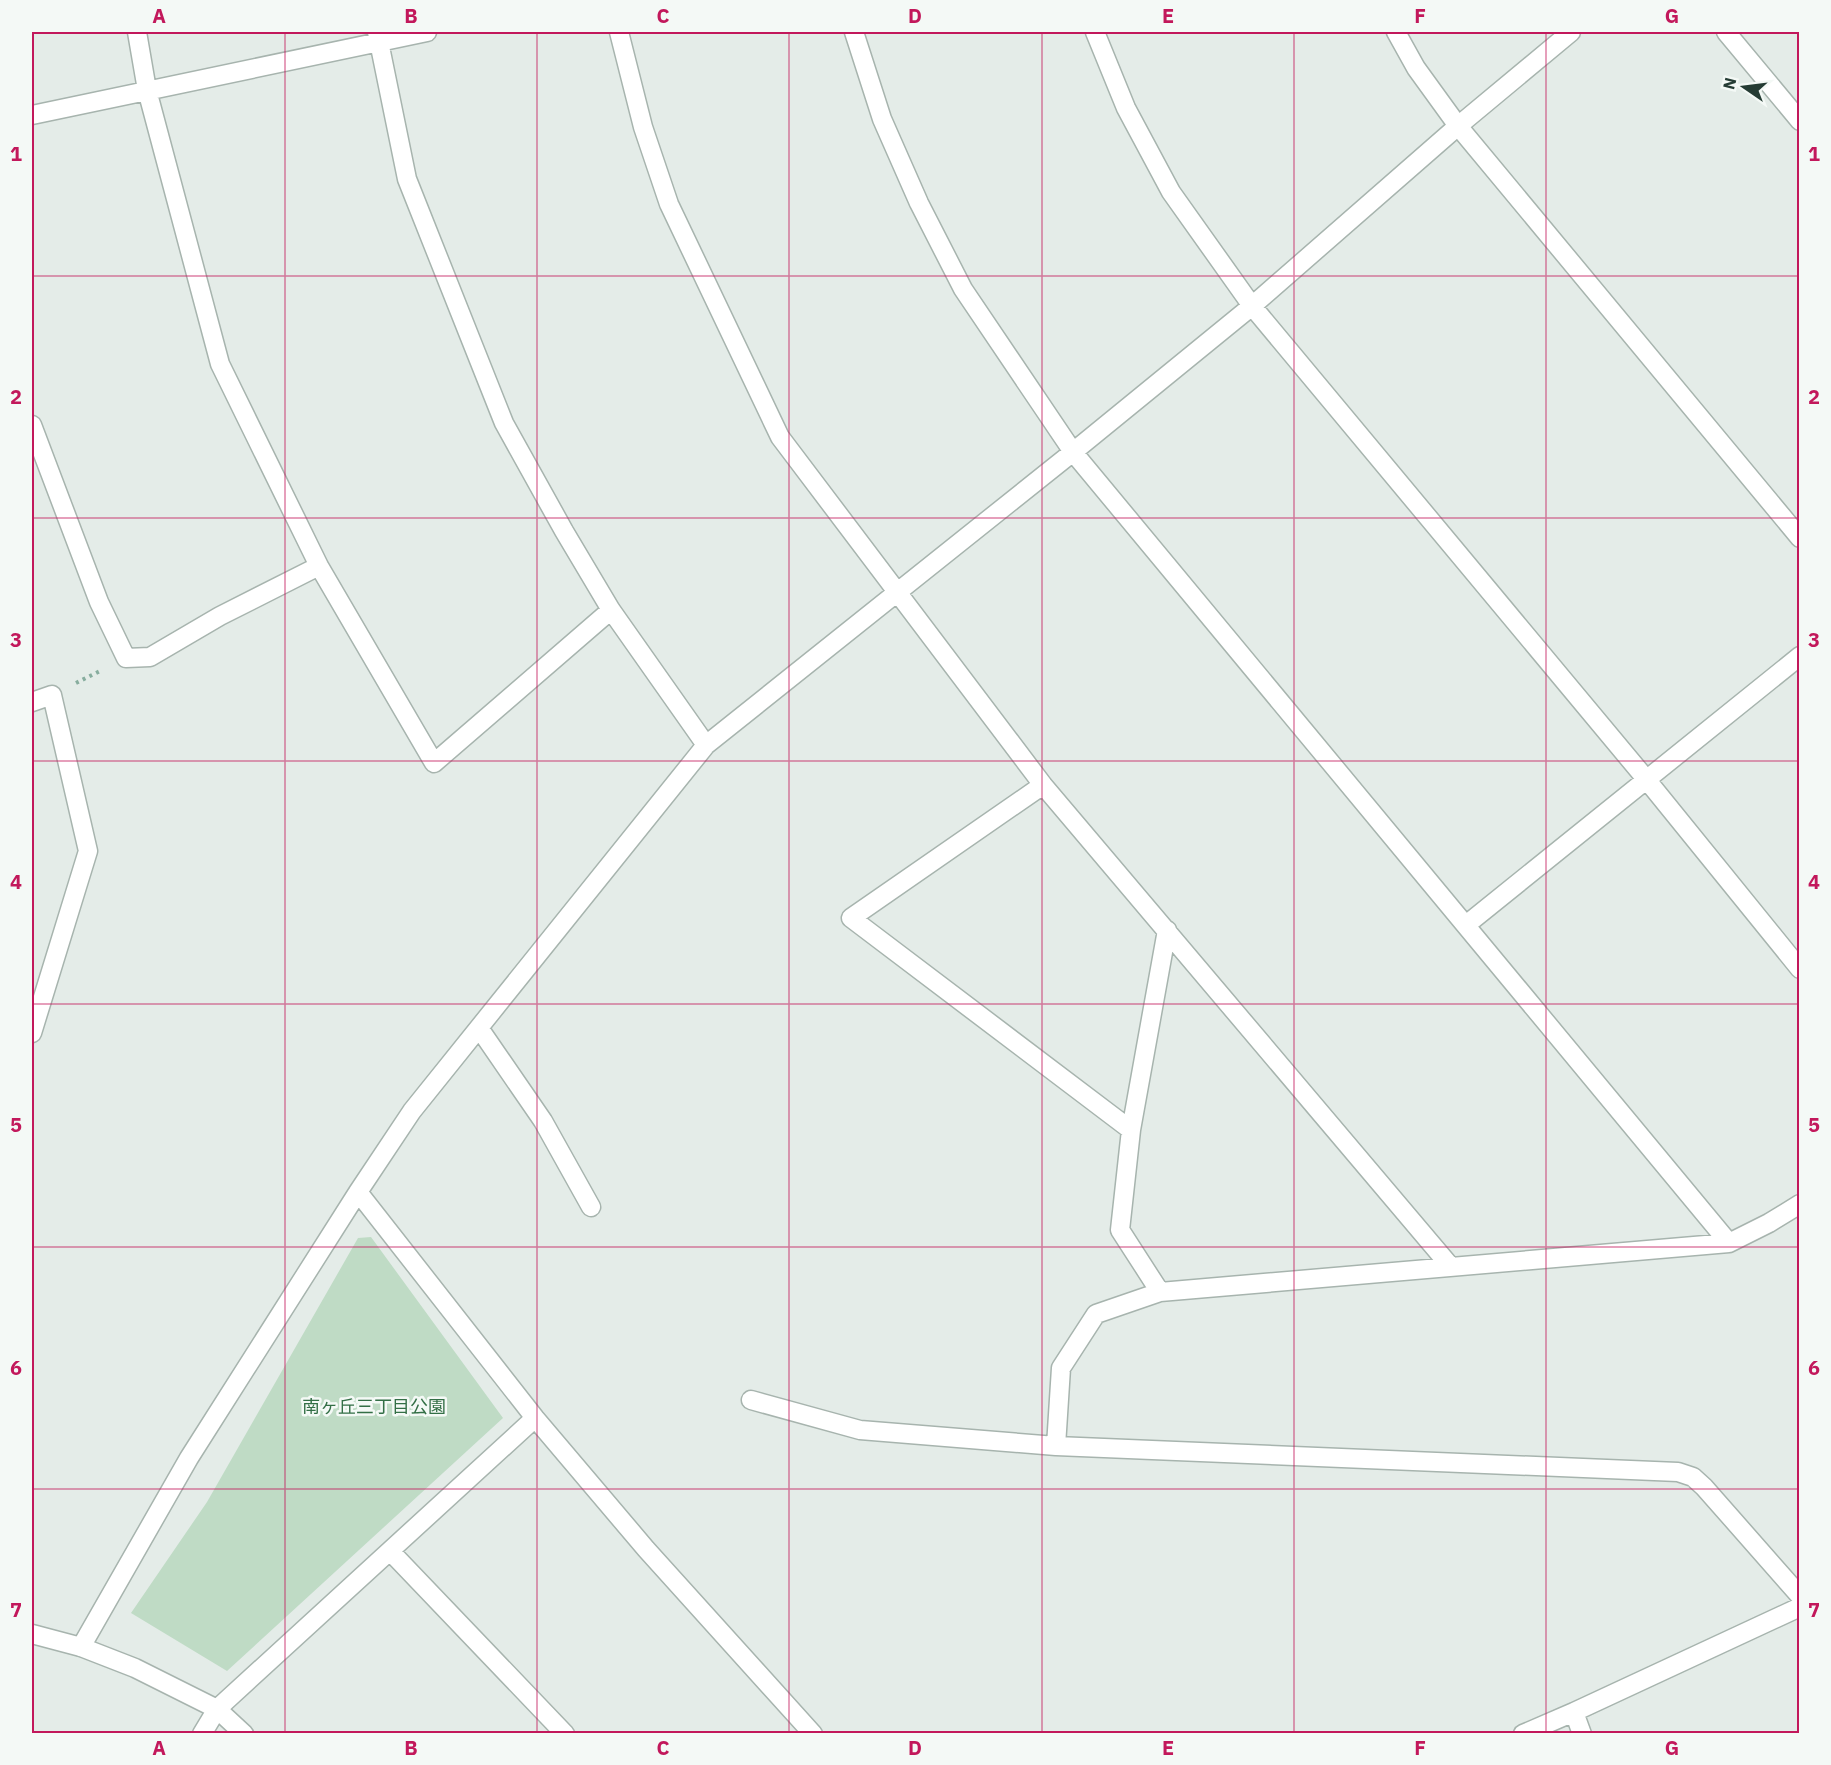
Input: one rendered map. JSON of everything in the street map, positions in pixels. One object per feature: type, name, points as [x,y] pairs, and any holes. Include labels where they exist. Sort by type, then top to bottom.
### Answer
[{"type":"street","points":[[137,32],[147,90],[220,364],[319,566],[434,764],[611,610]]},
{"type":"street","points":[[32,115],[378,37],[428,32]]},
{"type":"street","points":[[619,32],[643,127],[669,204],[780,437],[1043,784],[1450,1267]]},
{"type":"street","points":[[854,32],[882,119],[919,203],[963,289],[1073,452],[1729,1243]]},
{"type":"street","points":[[1095,32],[1126,108],[1171,192],[1252,306],[1646,779],[1800,969]]},
{"type":"street","points":[[1396,32],[1416,68],[1458,126],[1800,538]]},
{"type":"street","points":[[81,1647],[189,1458],[358,1191],[412,1111],[706,745],[1252,306],[1458,126],[1571,32]]},
{"type":"street","points":[[1726,32],[1800,121]]},
{"type":"street","points":[[378,37],[407,179],[504,423],[611,610],[706,745]]},
{"type":"street","points":[[32,425],[99,602],[126,658],[150,657],[220,616],[319,566]]},
{"type":"street","points":[[1467,925],[1800,656]]},
{"type":"street","points":[[32,702],[52,696],[88,851],[32,1033]]},
{"type":"street","points":[[1043,784],[851,918],[1131,1130]]},
{"type":"street","points":[[1160,1292],[1120,1230],[1131,1130],[1167,930]]},
{"type":"street","points":[[479,1028],[543,1120],[591,1207]]},
{"type":"street","points":[[358,1191],[536,1418],[646,1549],[813,1734]]},
{"type":"street","points":[[1056,1446],[1061,1368],[1096,1314],[1160,1292],[1729,1243],[1800,1204]]},
{"type":"street","points":[[751,1400],[860,1430],[1056,1446],[1678,1472],[1693,1477],[1704,1486],[1800,1596]]},
{"type":"street","points":[[202,1734],[217,1708],[536,1418]]},
{"type":"street","points":[[390,1551],[565,1734]]},
{"type":"street","points":[[1522,1734],[1800,1607]]},
{"type":"street","points":[[32,1635],[81,1647],[135,1668],[217,1708],[244,1734]]},
{"type":"street","points":[[1574,1712],[1582,1734]]},
{"type":"path","points":[[52,696],[126,658]]},
{"type":"green space","name":"南ヶ丘三丁目公園","points":[[371,1237],[503,1418],[227,1671],[131,1613],[207,1502],[358,1238]]}]
